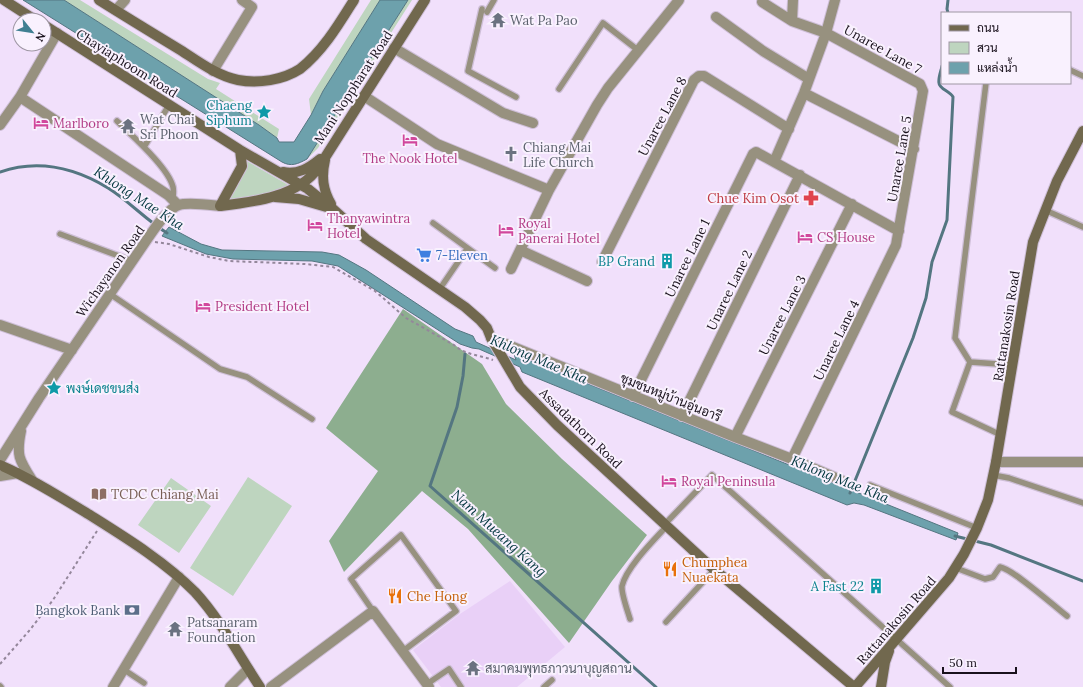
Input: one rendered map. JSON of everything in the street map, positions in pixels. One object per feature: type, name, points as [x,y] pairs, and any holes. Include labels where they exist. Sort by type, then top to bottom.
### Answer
[{"type":"street","points":[[4,0],[23,12]]},
{"type":"street","points":[[99,0],[213,70],[238,80],[250,82],[278,78],[299,69],[313,57],[324,44],[354,0]]},
{"type":"street","points":[[116,10],[125,0]]},
{"type":"street","points":[[213,70],[252,7],[242,0]]},
{"type":"street","name":"Mani Noppharat Road","points":[[300,184],[315,172],[425,0]]},
{"type":"street","points":[[511,268],[549,190],[597,105],[608,88],[679,0]]},
{"type":"street","points":[[792,21],[793,0]]},
{"type":"street","points":[[834,0],[826,33],[810,79],[774,162],[899,231]]},
{"type":"street","name":"Unaree Lane 7","points":[[762,2],[792,21],[826,33],[920,84],[923,91]]},
{"type":"street","points":[[716,17],[764,51],[810,79]]},
{"type":"street","name":"Chayiaphoom Road","points":[[52,31],[240,150],[300,184]]},
{"type":"street","points":[[0,125],[20,96],[57,34]]},
{"type":"street","points":[[394,48],[503,113],[534,123]]},
{"type":"street","name":"Unaree Lane 8","points":[[602,262],[694,80],[698,76],[704,76],[789,129]]},
{"type":"street","name":"Unaree Lane 5","points":[[899,231],[923,91]]},
{"type":"street","points":[[804,93],[914,149]]},
{"type":"street","points":[[20,96],[168,195],[176,203],[220,206],[248,203],[272,197],[290,190],[300,184]]},
{"type":"street","points":[[364,96],[437,144],[549,190]]},
{"type":"street","name":"Rattanakosin Road","points":[[855,687],[942,587],[956,568],[976,530],[988,500],[996,462],[1033,242],[1057,182],[1083,131]]},
{"type":"street","points":[[220,206],[242,166],[240,150]]},
{"type":"street","name":"Unaree Lane 1","points":[[634,396],[753,154],[756,152],[774,162]]},
{"type":"street","points":[[275,170],[295,173],[303,171],[314,164],[326,153]]},
{"type":"street","points":[[326,153],[322,181],[325,193],[334,210]]},
{"type":"street","name":"Unaree Lane 2","points":[[682,416],[800,175]]},
{"type":"street","name":"Assadathorn Road","points":[[300,184],[314,193],[366,239],[439,290],[465,306],[486,328],[520,387],[556,425],[714,570],[855,687]]},
{"type":"street","points":[[272,197],[299,200],[334,210]]},
{"type":"street","name":"Wichayanon Road","points":[[0,460],[132,261],[162,219],[176,203]]},
{"type":"street","name":"Unaree Lane 3","points":[[734,437],[852,204]]},
{"type":"street","name":"Unaree Lane 4","points":[[792,459],[892,255],[896,246],[899,231]]},
{"type":"street","points":[[520,250],[588,281]]},
{"type":"street","points":[[0,325],[72,350]]},
{"type":"street","name":"ชุมชนหมู่บ้านอุ่นอารี","points":[[491,338],[841,480]]},
{"type":"street","points":[[22,425],[18,447],[20,459],[32,480]]},
{"type":"street","points":[[996,462],[1083,462]]},
{"type":"street","points":[[0,465],[32,480],[102,523],[129,540],[179,577],[196,594],[214,617],[260,687]]},
{"type":"street","points":[[0,476],[18,473]]},
{"type":"street","points":[[113,687],[179,577]]},
{"type":"street","points":[[271,687],[373,611],[428,686]]},
{"type":"street","points":[[881,687],[885,662],[894,643]]},
{"type":"street","points":[[230,687],[248,669]]},
{"type":"lane","points":[[494,0],[484,10],[468,71],[516,97]]},
{"type":"lane","points":[[559,89],[602,23],[639,51]]},
{"type":"lane","points":[[1071,70],[1083,76]]},
{"type":"lane","points":[[970,362],[954,338],[986,84]]},
{"type":"lane","points":[[144,147],[169,105]]},
{"type":"lane","points":[[117,121],[144,147],[169,178],[174,189],[176,203]]},
{"type":"lane","points":[[1045,210],[1083,227]]},
{"type":"lane","points":[[433,223],[495,268]]},
{"type":"lane","points":[[60,234],[132,261]]},
{"type":"lane","points":[[439,290],[467,249]]},
{"type":"lane","points":[[110,294],[220,369],[247,377],[312,419]]},
{"type":"lane","points":[[970,362],[1013,365]]},
{"type":"lane","points":[[970,362],[952,412],[1001,434]]},
{"type":"lane","points":[[630,619],[622,588],[627,575],[665,526],[712,475],[894,643],[950,687]]},
{"type":"lane","points":[[993,476],[1009,478],[1083,503]]},
{"type":"lane","points":[[870,485],[976,530]]},
{"type":"lane","points":[[373,611],[351,579],[401,535],[456,611],[403,651]]},
{"type":"lane","points":[[956,568],[985,579],[993,577],[1000,566],[1004,567],[1067,616]]},
{"type":"lane","points":[[666,622],[714,570]]},
{"type":"lane","points":[[123,669],[144,683]]},
{"type":"lane","points":[[428,686],[449,669],[462,687]]},
{"type":"lane","points":[[544,687],[552,680]]},
{"type":"path","points":[[148,238],[156,243],[169,244],[209,257],[230,261],[305,264],[333,267],[375,291],[406,318],[457,348],[470,354],[506,364]]},
{"type":"path","points":[[0,664],[29,631],[53,600],[102,523]]},
{"type":"shaded area","points":[[403,309],[482,364],[506,404],[562,459],[647,535],[612,581],[569,643],[468,529],[422,491],[344,572],[329,541],[378,471],[326,428]]},
{"type":"shaded area","points":[[510,581],[565,647],[517,687],[441,687],[413,650],[460,614]]},
{"type":"green space","points":[[64,0],[80,0],[208,79],[220,83],[216,89],[279,129],[277,138],[259,125]]},
{"type":"green space","points":[[371,0],[380,0],[323,91],[311,115],[309,99]]},
{"type":"green space","points":[[408,0],[412,0],[318,148],[307,159]]},
{"type":"green space","points":[[245,160],[290,186],[254,198],[226,202]]},
{"type":"green space","points":[[248,477],[292,506],[233,596],[190,568]]},
{"type":"green space","points":[[171,478],[211,506],[179,553],[138,525]]},
{"type":"water","points":[[23,0],[64,0],[259,125],[277,138],[279,142],[294,142],[311,115],[323,91],[380,0],[408,0],[307,159],[291,165],[285,164],[52,18],[52,12],[42,12]]},
{"type":"water","points":[[169,227],[201,244],[222,250],[322,252],[339,255],[366,270],[455,329],[473,336],[476,342],[516,360],[514,354],[958,533],[956,540],[864,505],[854,503],[847,505],[522,372],[520,367],[479,349],[460,344],[338,266],[312,261],[233,259],[206,254],[162,236]]},
{"type":"waterway","points":[[948,0],[948,12]]},
{"type":"waterway","points":[[850,493],[913,338],[926,298],[932,262],[947,220],[953,97],[939,85],[941,70]]},
{"type":"waterway","name":"Khlong Mae Kha","points":[[0,172],[14,168],[42,166],[83,175],[116,193],[167,233]]},
{"type":"waterway","name":"Nam Mueang Kang","points":[[465,354],[463,376],[457,407],[430,486],[656,687]]},
{"type":"waterway","name":"Khlong Mae Kha","points":[[955,536],[991,545],[1083,581]]},
{"type":"place","name":"Wat Pa Pao","points":[[498,20]]},
{"type":"place","name":"Chaeng Siphum","points":[[264,112]]},
{"type":"place","name":"Marlboro","points":[[41,123]]},
{"type":"place","name":"Wat Chai Sri Phoon","points":[[128,126]]},
{"type":"place","name":"The Nook Hotel","points":[[410,140]]},
{"type":"place","name":"Chiang Mai Life Church","points":[[511,154]]},
{"type":"place","name":"Chue Kim Osot","points":[[811,198]]},
{"type":"place","name":"Thanyawintra Hotel","points":[[315,225]]},
{"type":"place","name":"Royal Panerai Hotel","points":[[506,230]]},
{"type":"place","name":"CS House","points":[[805,237]]},
{"type":"place","name":"7-Eleven","points":[[424,255]]},
{"type":"place","name":"BP Grand","points":[[667,261]]},
{"type":"place","name":"President Hotel","points":[[203,306]]},
{"type":"place","name":"พงษ์เดชขนส่ง","points":[[54,388]]},
{"type":"place","name":"Royal Peninsula","points":[[669,481]]},
{"type":"place","name":"TCDC Chiang Mai","points":[[99,494]]},
{"type":"place","name":"Chumphea Nuaekata","points":[[670,569]]},
{"type":"place","name":"A Fast 22","points":[[876,586]]},
{"type":"place","name":"Che Hong","points":[[395,596]]},
{"type":"place","name":"Bangkok Bank","points":[[132,610]]},
{"type":"place","name":"Patsanaram Foundation","points":[[175,629]]},
{"type":"place","name":"สมาคมพุทธภาวนาบุญสถาน","points":[[473,668]]}]
